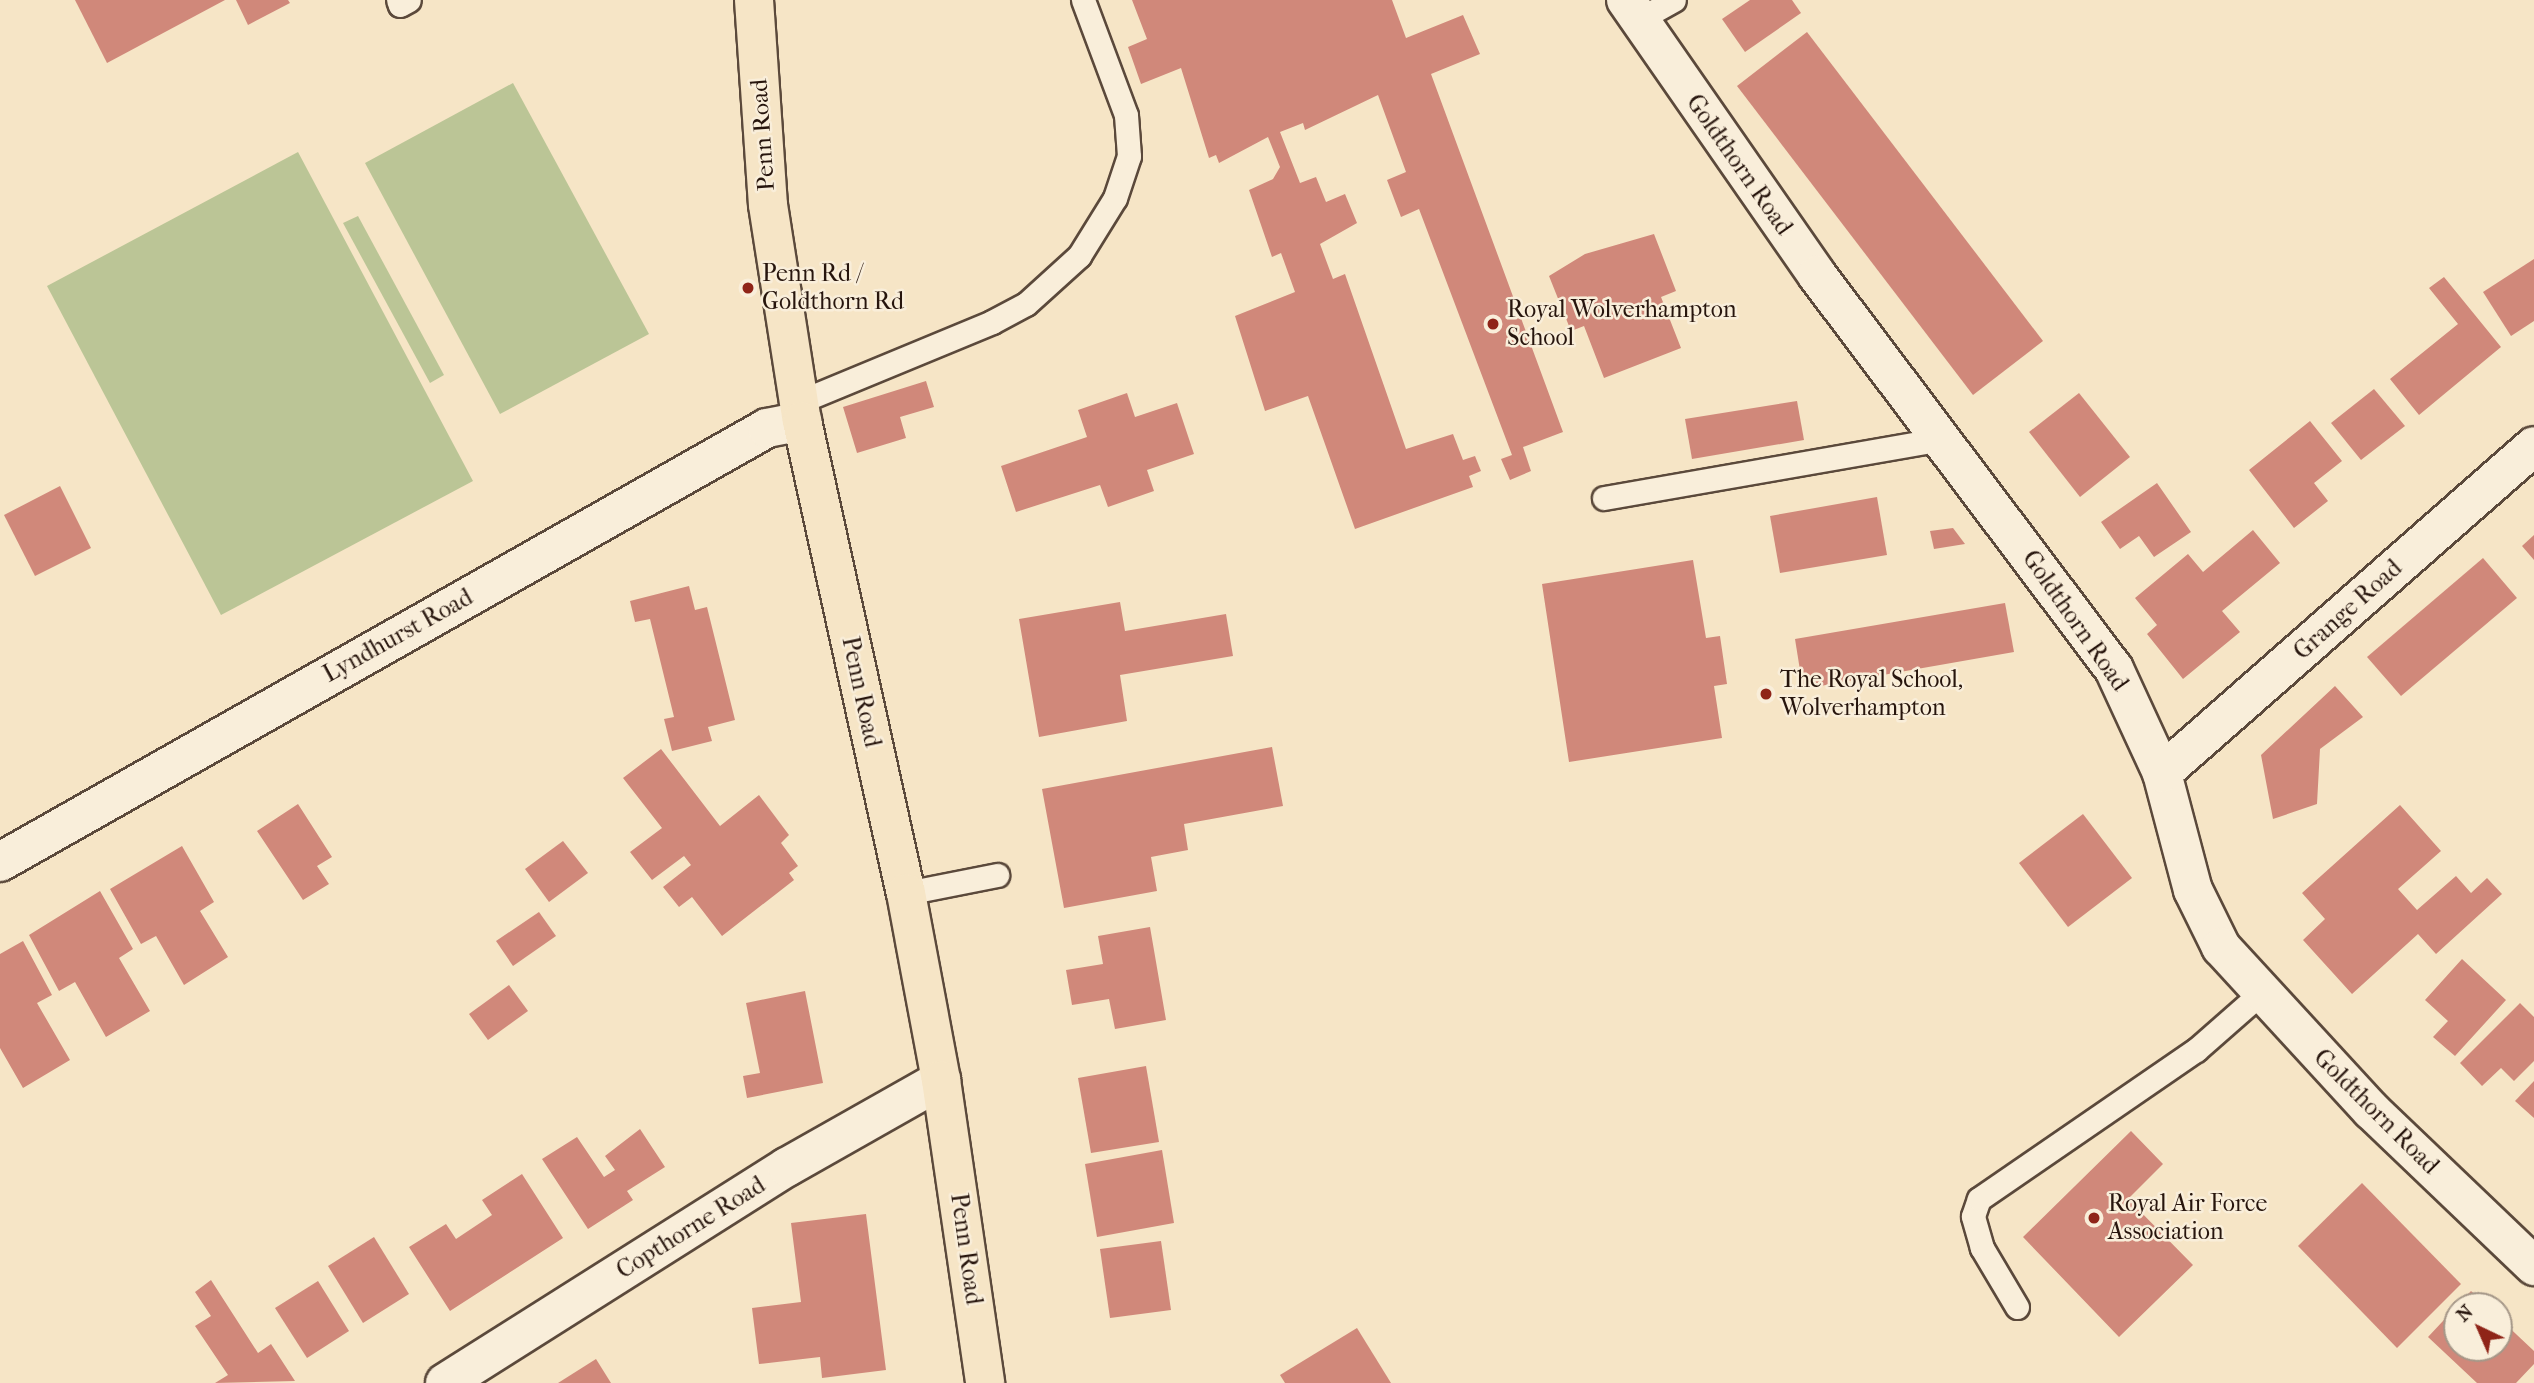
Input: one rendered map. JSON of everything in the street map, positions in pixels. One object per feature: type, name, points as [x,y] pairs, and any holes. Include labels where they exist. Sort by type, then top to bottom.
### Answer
[{"type":"highway","name":"Penn Road","points":[[754,0],[768,205],[800,411],[906,893],[941,1080],[985,1383]]},
{"type":"street","name":"Goldthorn Road","points":[[1632,10],[1817,275],[2114,669],[2162,773],[2193,890],[2221,947],[2371,1110],[2531,1258]]},
{"type":"street","name":"Lyndhurst Road","points":[[0,862],[800,411]]},
{"type":"street","name":"Grange Road","points":[[2162,773],[2534,446]]},
{"type":"street","name":"Copthorne Road","points":[[445,1383],[787,1167],[941,1080]]},
{"type":"lane","points":[[398,0],[400,5],[410,0]]},
{"type":"lane","points":[[800,411],[1026,304],[1079,256],[1115,198],[1129,156],[1126,115],[1083,0]]},
{"type":"lane","points":[[1632,10],[1674,0]]},
{"type":"lane","points":[[1604,498],[1943,439]]},
{"type":"lane","points":[[906,893],[997,875]]},
{"type":"lane","points":[[2017,1307],[1982,1248],[1973,1216],[1979,1199],[2196,1051],[2262,992]]},
{"type":"green space","points":[[513,83],[649,334],[500,414],[365,163]]},
{"type":"green space","points":[[298,152],[473,481],[221,615],[47,286]]},
{"type":"green space","points":[[358,216],[444,375],[430,383],[343,223]]},
{"type":"building","points":[[75,0],[225,0],[107,63]]},
{"type":"building","points":[[236,0],[288,0],[290,3],[248,25]]},
{"type":"building","name":"Royal Wolverhampton School","points":[[1132,0],[1392,0],[1406,38],[1463,15],[1480,54],[1431,74],[1563,432],[1523,447],[1531,471],[1510,480],[1501,459],[1512,455],[1419,209],[1401,217],[1387,180],[1406,172],[1378,95],[1305,130],[1303,123],[1280,132],[1300,183],[1316,177],[1326,202],[1345,194],[1357,223],[1320,244],[1333,279],[1345,274],[1406,449],[1453,434],[1463,460],[1475,456],[1481,471],[1469,476],[1473,487],[1355,529],[1308,396],[1265,411],[1235,316],[1295,292],[1281,253],[1272,257],[1249,190],[1273,179],[1280,167],[1268,137],[1219,163],[1216,155],[1209,158],[1181,68],[1141,84],[1128,47],[1147,39]]},
{"type":"building","points":[[1750,0],[1792,0],[1801,13],[1745,52],[1722,19]]},
{"type":"building","points":[[1807,32],[2043,341],[1973,395],[1737,86]]},
{"type":"building","points":[[1654,234],[1676,291],[1661,297],[1681,348],[1604,378],[1584,326],[1571,331],[1549,276],[1585,254]]},
{"type":"building","points":[[2534,259],[2534,321],[2511,336],[2483,292]]},
{"type":"building","points":[[2444,277],[2501,347],[2419,415],[2390,379],[2458,324],[2429,288]]},
{"type":"building","points":[[926,381],[934,407],[900,417],[906,438],[857,453],[843,407]]},
{"type":"building","points":[[2374,389],[2405,426],[2361,460],[2331,423]]},
{"type":"building","points":[[1127,393],[1135,417],[1177,403],[1194,454],[1147,470],[1154,491],[1108,507],[1100,485],[1016,512],[1001,466],[1087,437],[1078,410]]},
{"type":"building","points":[[2079,393],[2130,457],[2080,497],[2029,432]]},
{"type":"building","points":[[1797,401],[1804,440],[1692,459],[1685,419]]},
{"type":"building","points":[[2310,421],[2342,461],[2314,483],[2328,501],[2294,528],[2249,470]]},
{"type":"building","points":[[2157,483],[2191,532],[2154,557],[2139,536],[2120,549],[2101,522]]},
{"type":"building","points":[[60,486],[91,548],[35,576],[4,515]]},
{"type":"building","points":[[1877,497],[1887,555],[1780,573],[1770,516]]},
{"type":"building","points":[[1953,528],[1965,544],[1934,549],[1930,531]]},
{"type":"building","points":[[2253,530],[2280,563],[2222,611],[2240,632],[2183,679],[2147,634],[2157,625],[2135,598],[2188,554],[2203,572]]},
{"type":"building","points":[[2534,535],[2534,560],[2522,546]]},
{"type":"building","points":[[2483,558],[2517,598],[2401,696],[2367,657]]},
{"type":"building","points":[[1693,560],[1706,638],[1720,636],[1727,684],[1714,686],[1722,738],[1569,762],[1542,584]]},
{"type":"building","points":[[689,586],[695,610],[707,607],[735,720],[708,727],[712,741],[672,751],[664,719],[674,717],[650,619],[635,622],[630,601]]},
{"type":"building","points":[[1120,602],[1125,631],[1226,614],[1233,656],[1120,675],[1127,721],[1039,737],[1019,619]]},
{"type":"building","points":[[2005,603],[2014,652],[1803,689],[1795,639]]},
{"type":"building","points":[[2335,686],[2363,717],[2320,749],[2317,804],[2273,819],[2261,755]]},
{"type":"building","points":[[1272,747],[1283,806],[1184,824],[1188,850],[1151,857],[1157,891],[1064,908],[1042,789]]},
{"type":"building","points":[[661,749],[720,826],[759,795],[789,835],[781,843],[798,866],[789,873],[794,880],[722,936],[692,897],[679,907],[663,887],[691,865],[684,856],[652,880],[630,852],[662,828],[623,778]]},
{"type":"building","points":[[298,804],[332,857],[317,866],[329,884],[303,900],[257,831]]},
{"type":"building","points":[[2400,805],[2441,851],[2398,889],[2417,910],[2456,876],[2471,893],[2487,878],[2502,894],[2436,954],[2418,934],[2352,994],[2303,940],[2325,919],[2302,893]]},
{"type":"building","points":[[2083,814],[2132,878],[2068,927],[2019,863]]},
{"type":"building","points":[[563,841],[588,873],[549,902],[525,869]]},
{"type":"building","points":[[182,846],[214,902],[200,911],[228,957],[184,985],[156,936],[141,944],[110,889]]},
{"type":"building","points":[[100,891],[133,949],[119,958],[150,1011],[106,1037],[75,982],[59,991],[29,935]]},
{"type":"building","points":[[539,912],[556,936],[513,966],[496,941]]},
{"type":"building","points":[[1150,927],[1166,1020],[1115,1029],[1109,999],[1072,1005],[1066,970],[1103,964],[1098,936]]},
{"type":"building","points":[[23,941],[52,995],[37,1003],[70,1060],[23,1088],[0,1048],[0,954]]},
{"type":"building","points":[[2462,959],[2506,1000],[2455,1056],[2433,1037],[2448,1021],[2425,1000]]},
{"type":"building","points":[[509,985],[528,1011],[488,1040],[469,1014]]},
{"type":"building","points":[[805,991],[823,1083],[747,1098],[743,1076],[760,1073],[746,1003]]},
{"type":"building","points":[[2520,1003],[2534,1017],[2534,1061],[2514,1081],[2501,1068],[2482,1086],[2460,1063]]},
{"type":"building","points":[[1146,1066],[1159,1142],[1091,1153],[1078,1078]]},
{"type":"building","points":[[2534,1081],[2534,1118],[2515,1101]]},
{"type":"building","points":[[640,1129],[665,1167],[627,1191],[633,1200],[588,1229],[542,1159],[577,1137],[604,1177],[615,1170],[605,1156]]},
{"type":"building","name":"Royal Air Force Association","points":[[2131,1131],[2163,1164],[2128,1199],[2193,1265],[2119,1337],[2023,1237]]},
{"type":"building","points":[[1162,1150],[1174,1223],[1097,1237],[1085,1164]]},
{"type":"building","points":[[522,1174],[563,1238],[450,1311],[409,1247],[446,1224],[456,1239],[492,1215],[482,1200]]},
{"type":"building","points":[[2362,1183],[2461,1284],[2453,1292],[2443,1292],[2443,1302],[2397,1348],[2298,1246]]},
{"type":"building","points":[[866,1214],[886,1370],[822,1378],[820,1357],[759,1364],[752,1308],[801,1302],[791,1223]]},
{"type":"building","points":[[374,1237],[409,1294],[363,1323],[328,1266]]},
{"type":"building","points":[[1161,1241],[1171,1310],[1110,1318],[1100,1249]]},
{"type":"building","points":[[211,1280],[258,1353],[271,1344],[295,1381],[215,1383],[228,1375],[195,1326],[211,1316],[195,1292]]},
{"type":"building","points":[[318,1281],[349,1331],[307,1358],[275,1308]]},
{"type":"building","points":[[2443,1321],[2443,1351],[2428,1337]]},
{"type":"building","points":[[1357,1328],[1391,1383],[1285,1383],[1280,1375]]},
{"type":"building","points":[[2513,1331],[2534,1351],[2534,1364],[2516,1383],[2477,1383],[2455,1362],[2513,1362]]},
{"type":"building","points":[[596,1359],[611,1383],[558,1383]]},
{"type":"place","name":"Penn Rd / Goldthorn Rd","points":[[748,288]]},
{"type":"place","name":"Royal Wolverhampton School","points":[[1493,324]]},
{"type":"place","name":"The Royal School, Wolverhampton","points":[[1766,694]]},
{"type":"place","name":"Royal Air Force Association","points":[[2094,1218]]}]
